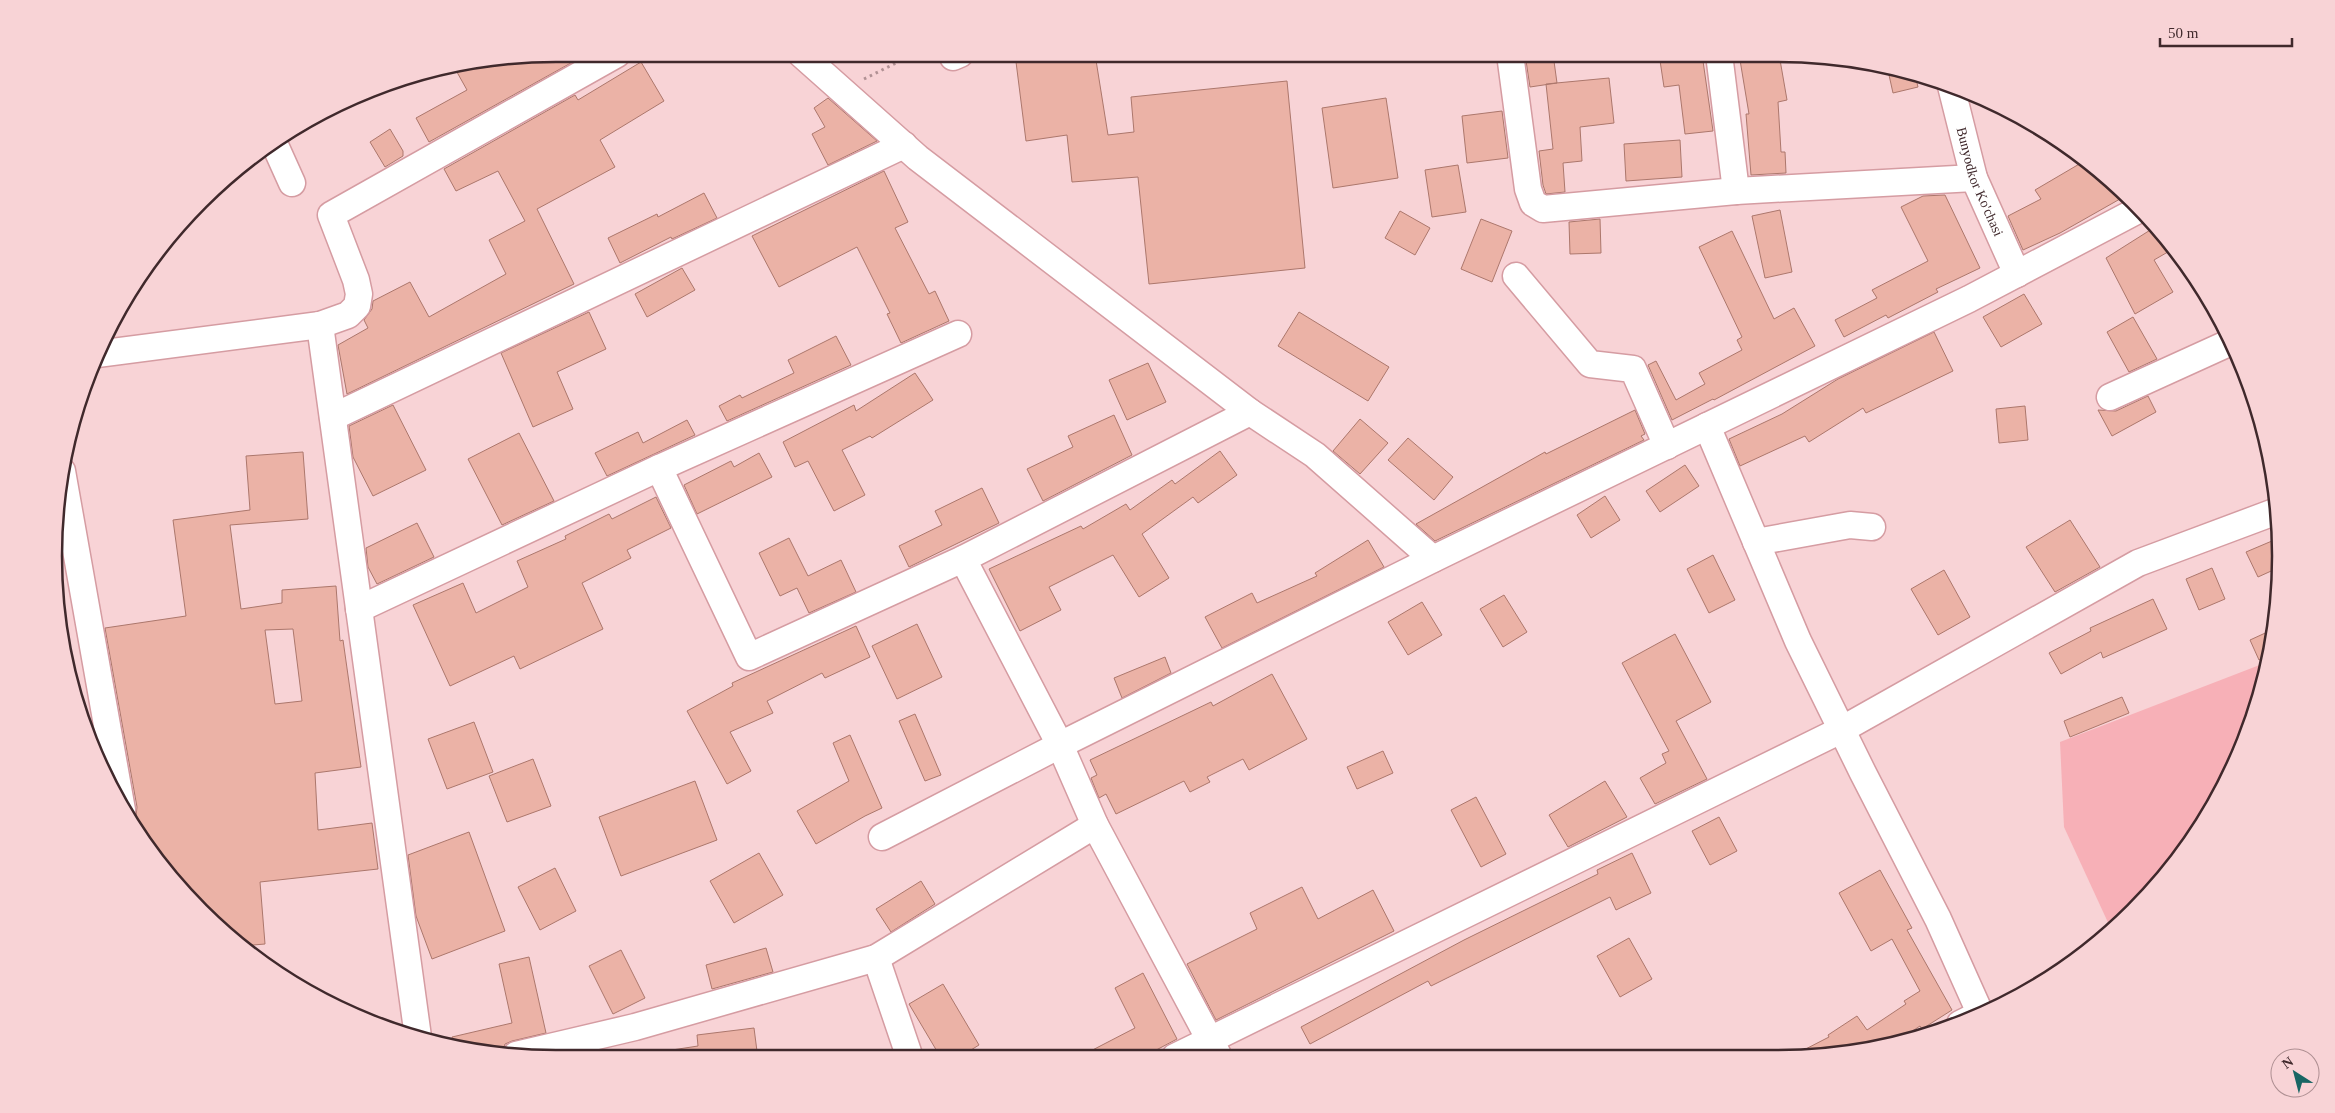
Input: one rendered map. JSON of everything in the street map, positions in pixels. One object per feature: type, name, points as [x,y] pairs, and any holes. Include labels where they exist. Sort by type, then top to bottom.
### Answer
[{"type":"street","points":[[106,353],[320,325],[348,315],[356,306],[359,294],[356,280],[331,215],[603,62]]},
{"type":"street","points":[[810,62],[904,145],[1250,412],[1315,455],[1432,559]]},
{"type":"street","points":[[1511,62],[1528,189],[1533,203],[1538,207],[1548,210],[1736,191],[1974,178]]},
{"type":"street","points":[[1720,62],[1736,191]]},
{"type":"street","name":"Bunyodkor Ko'chasi","points":[[1953,95],[1974,178],[2017,274]]},
{"type":"street","points":[[333,416],[904,145]]},
{"type":"street","points":[[277,150],[292,183]]},
{"type":"street","points":[[882,837],[1060,745],[1432,559],[2017,274],[2133,213]]},
{"type":"street","points":[[1516,276],[1590,364],[1632,369],[1667,446]]},
{"type":"street","points":[[320,325],[417,1030]]},
{"type":"street","points":[[359,609],[659,468],[958,334]]},
{"type":"street","points":[[2110,397],[2225,345]]},
{"type":"street","points":[[659,468],[749,657],[963,559],[1250,412]]},
{"type":"street","points":[[1707,426],[1798,641],[1841,730],[1938,919],[1972,1011]]},
{"type":"street","points":[[67,497],[117,782]]},
{"type":"street","points":[[963,559],[1060,745],[1095,825],[1214,1048],[1841,730],[2138,563],[2270,514]]},
{"type":"street","points":[[1756,542],[1850,525],[1872,526]]},
{"type":"street","points":[[539,1049],[634,1027],[876,958],[1095,825]]},
{"type":"street","points":[[876,958],[907,1050]]},
{"type":"path","points":[[864,79],[898,62]]},
{"type":"shaded area","points":[[2260,665],[2256,684],[2235,746],[2206,804],[2189,831],[2150,882],[2109,924],[2064,827],[2060,742]]},
{"type":"building","points":[[573,62],[429,142],[416,118],[467,90],[457,73],[524,64]]},
{"type":"building","points":[[641,62],[664,101],[600,140],[615,167],[537,209],[574,284],[347,394],[338,345],[368,328],[364,320],[372,309],[373,301],[410,282],[429,317],[506,274],[489,240],[525,221],[498,171],[456,191],[444,169],[575,95],[578,100]]},
{"type":"building","points":[[1016,62],[1096,62],[1108,135],[1134,132],[1131,97],[1287,81],[1305,268],[1149,284],[1138,177],[1072,182],[1067,135],[1026,141]]},
{"type":"building","points":[[1526,62],[1554,62],[1557,83],[1530,87]]},
{"type":"building","points":[[1660,62],[1703,62],[1713,131],[1685,134],[1679,85],[1664,87]]},
{"type":"building","points":[[1740,62],[1780,62],[1787,100],[1778,102],[1781,152],[1785,152],[1786,173],[1751,175],[1746,114],[1749,114]]},
{"type":"building","points":[[1889,75],[1917,83],[1918,87],[1893,93]]},
{"type":"building","points":[[1609,78],[1614,123],[1580,127],[1582,161],[1563,163],[1565,192],[1546,194],[1543,185],[1539,151],[1553,149],[1546,84]]},
{"type":"building","points":[[828,98],[877,141],[828,165],[812,134],[825,127],[814,108]]},
{"type":"building","points":[[1386,98],[1398,178],[1333,188],[1322,108]]},
{"type":"building","points":[[1502,111],[1508,158],[1467,163],[1462,116]]},
{"type":"building","points":[[390,129],[403,151],[403,156],[385,167],[370,142]]},
{"type":"building","points":[[1680,140],[1682,177],[1626,181],[1624,144]]},
{"type":"building","points":[[1458,165],[1466,212],[1432,217],[1425,170]]},
{"type":"building","points":[[2078,165],[2120,199],[2060,233],[2023,250],[2008,216],[2041,199],[2035,190]]},
{"type":"building","points":[[884,171],[908,222],[895,228],[929,294],[935,291],[949,321],[901,343],[887,314],[890,313],[857,247],[779,287],[752,236]]},
{"type":"building","points":[[704,193],[717,218],[672,239],[671,237],[620,263],[608,238],[657,214],[658,217]]},
{"type":"building","points":[[1945,195],[1980,268],[1936,289],[1938,292],[1888,318],[1886,315],[1844,337],[1835,320],[1877,298],[1872,290],[1928,261],[1901,207],[1923,196]]},
{"type":"building","points":[[1780,210],[1792,272],[1765,278],[1752,216]]},
{"type":"building","points":[[1400,211],[1430,228],[1415,255],[1385,238]]},
{"type":"building","points":[[1481,219],[1512,231],[1492,282],[1461,269]]},
{"type":"building","points":[[1600,219],[1601,253],[1570,254],[1569,222]]},
{"type":"building","points":[[2150,230],[2167,252],[2154,260],[2173,292],[2135,314],[2106,258]]},
{"type":"building","points":[[1732,231],[1774,319],[1794,308],[1815,346],[1714,400],[1672,420],[1648,365],[1656,361],[1676,400],[1705,384],[1699,373],[1742,350],[1737,340],[1742,337],[1699,247]]},
{"type":"building","points":[[682,268],[695,290],[647,317],[635,294]]},
{"type":"building","points":[[2024,294],[2042,324],[2001,347],[1983,317]]},
{"type":"building","points":[[589,312],[606,349],[557,372],[573,409],[533,427],[501,353]]},
{"type":"building","points":[[1299,312],[1389,367],[1368,401],[1278,346]]},
{"type":"building","points":[[2133,317],[2157,359],[2129,372],[2107,332]]},
{"type":"building","points":[[1934,332],[1953,371],[1866,413],[1863,408],[1809,442],[1805,436],[1740,466],[1729,439],[1782,414],[1838,379]]},
{"type":"building","points":[[836,336],[851,365],[727,421],[719,406],[740,395],[742,398],[794,373],[788,360]]},
{"type":"building","points":[[1148,363],[1166,402],[1127,420],[1109,380]]},
{"type":"building","points":[[915,373],[933,400],[872,438],[870,436],[842,450],[865,495],[834,511],[808,461],[795,467],[783,442],[854,405],[856,411]]},
{"type":"building","points":[[2148,396],[2156,412],[2112,436],[2098,410],[2116,411]]},
{"type":"building","points":[[393,405],[426,470],[373,496],[353,457],[349,426]]},
{"type":"building","points":[[2025,406],[2028,440],[1999,443],[1996,409]]},
{"type":"building","points":[[1635,410],[1645,434],[1641,436],[1644,440],[1435,541],[1416,524],[1545,452],[1546,454]]},
{"type":"building","points":[[1114,415],[1132,455],[1043,501],[1027,469],[1073,447],[1068,436]]},
{"type":"building","points":[[1360,419],[1388,443],[1360,474],[1333,451]]},
{"type":"building","points":[[687,420],[695,435],[607,476],[595,453],[638,432],[643,443]]},
{"type":"building","points":[[519,433],[554,501],[502,525],[468,459]]},
{"type":"building","points":[[1408,438],[1453,477],[1434,500],[1388,460]]},
{"type":"building","points":[[1220,451],[1237,475],[1198,503],[1193,497],[1142,534],[1169,578],[1139,597],[1113,555],[1049,587],[1061,610],[1020,631],[989,569],[1081,526],[1083,529],[1126,504],[1130,510],[1172,480],[1175,484]]},
{"type":"building","points":[[303,452],[308,519],[230,525],[241,609],[282,603],[282,590],[336,586],[340,641],[343,640],[361,767],[315,773],[318,830],[372,823],[378,869],[260,882],[265,944],[252,945],[207,906],[185,882],[136,815],[137,807],[105,628],[186,616],[173,520],[250,510],[246,456]],"holes":[[[293,629],[302,701],[275,704],[265,630]]]},
{"type":"building","points":[[759,453],[772,477],[697,514],[684,485],[731,461],[734,467]]},
{"type":"building","points":[[1685,465],[1699,486],[1660,512],[1646,491]]},
{"type":"building","points":[[982,488],[999,523],[909,567],[899,546],[942,525],[935,511]]},
{"type":"building","points":[[1605,496],[1620,520],[1591,538],[1577,515]]},
{"type":"building","points":[[656,497],[671,528],[627,550],[631,558],[582,583],[603,629],[520,669],[514,656],[450,686],[413,605],[463,583],[476,613],[528,587],[517,561],[566,539],[565,536],[609,514],[612,519]]},
{"type":"building","points":[[2070,520],[2100,567],[2055,592],[2026,547]]},
{"type":"building","points":[[417,523],[434,557],[377,584],[368,567],[366,548]]},
{"type":"building","points":[[789,538],[808,576],[841,560],[856,592],[809,613],[797,588],[780,596],[759,553]]},
{"type":"building","points":[[1368,540],[1384,567],[1222,648],[1205,617],[1252,593],[1257,603],[1317,576],[1315,573]]},
{"type":"building","points":[[2272,541],[2272,571],[2258,577],[2246,552]]},
{"type":"building","points":[[1713,555],[1735,600],[1709,613],[1687,569]]},
{"type":"building","points":[[2212,568],[2225,599],[2199,610],[2186,579]]},
{"type":"building","points":[[1944,570],[1970,617],[1938,635],[1911,589]]},
{"type":"building","points":[[1504,595],[1527,632],[1503,647],[1480,609]]},
{"type":"building","points":[[2153,599],[2167,629],[2103,658],[2101,652],[2061,674],[2049,653],[2091,631],[2090,628]]},
{"type":"building","points":[[1422,602],[1442,635],[1408,655],[1388,622]]},
{"type":"building","points":[[917,624],[942,677],[897,699],[872,646]]},
{"type":"building","points":[[856,626],[870,657],[825,678],[822,673],[767,701],[773,713],[730,732],[751,771],[727,784],[687,711],[733,686],[732,683]]},
{"type":"building","points":[[2266,633],[2262,659],[2259,660],[2250,640]]},
{"type":"building","points":[[1675,634],[1711,702],[1676,721],[1707,779],[1655,804],[1640,778],[1666,763],[1662,754],[1669,751],[1622,663]]},
{"type":"building","points":[[1165,657],[1171,673],[1122,698],[1114,678]]},
{"type":"building","points":[[1272,674],[1307,739],[1249,770],[1243,759],[1207,777],[1210,782],[1190,792],[1184,781],[1116,814],[1106,794],[1099,798],[1091,778],[1097,775],[1090,760],[1211,702],[1213,706]]},
{"type":"building","points":[[2122,697],[2129,713],[2070,737],[2064,721]]},
{"type":"building","points":[[915,714],[941,775],[925,781],[899,721]]},
{"type":"building","points":[[474,722],[493,772],[447,789],[428,739]]},
{"type":"building","points":[[850,735],[882,808],[816,844],[797,811],[849,781],[833,743]]},
{"type":"building","points":[[1383,751],[1393,773],[1357,789],[1347,767]]},
{"type":"building","points":[[533,759],[551,806],[507,822],[489,776]]},
{"type":"building","points":[[695,781],[717,840],[621,876],[599,817]]},
{"type":"building","points":[[1605,781],[1627,817],[1568,847],[1549,815]]},
{"type":"building","points":[[1476,797],[1506,854],[1481,867],[1451,810]]},
{"type":"building","points":[[1719,817],[1737,851],[1710,865],[1692,831]]},
{"type":"building","points":[[469,832],[505,931],[432,959],[416,916],[408,855]]},
{"type":"building","points":[[759,853],[783,895],[734,923],[710,881]]},
{"type":"building","points":[[1632,853],[1651,893],[1616,910],[1610,897],[1431,986],[1428,981],[1310,1044],[1301,1027],[1464,940],[1598,874],[1597,870]]},
{"type":"building","points":[[555,868],[576,911],[540,930],[518,887]]},
{"type":"building","points":[[1880,870],[1912,928],[1907,930],[1952,1010],[1923,1029],[1920,1026],[1906,1034],[1843,1046],[1805,1049],[1829,1037],[1828,1035],[1857,1016],[1867,1030],[1906,1004],[1904,1001],[1920,991],[1892,939],[1871,951],[1839,893]]},
{"type":"building","points":[[921,881],[935,904],[891,932],[876,909]]},
{"type":"building","points":[[1302,887],[1318,919],[1373,890],[1394,931],[1216,1020],[1187,964],[1257,929],[1250,913]]},
{"type":"building","points":[[1629,938],[1652,979],[1620,997],[1597,956]]},
{"type":"building","points":[[766,948],[773,972],[712,989],[706,965]]},
{"type":"building","points":[[621,950],[645,998],[613,1014],[589,966]]},
{"type":"building","points":[[529,957],[546,1033],[512,1041],[505,1044],[504,1047],[453,1039],[452,1037],[512,1023],[499,964]]},
{"type":"building","points":[[1143,973],[1177,1039],[1156,1050],[1093,1050],[1135,1028],[1115,988]]},
{"type":"building","points":[[943,984],[979,1045],[971,1050],[936,1050],[909,1004]]},
{"type":"building","points":[[754,1028],[757,1050],[672,1050],[698,1046],[697,1035]]}]
